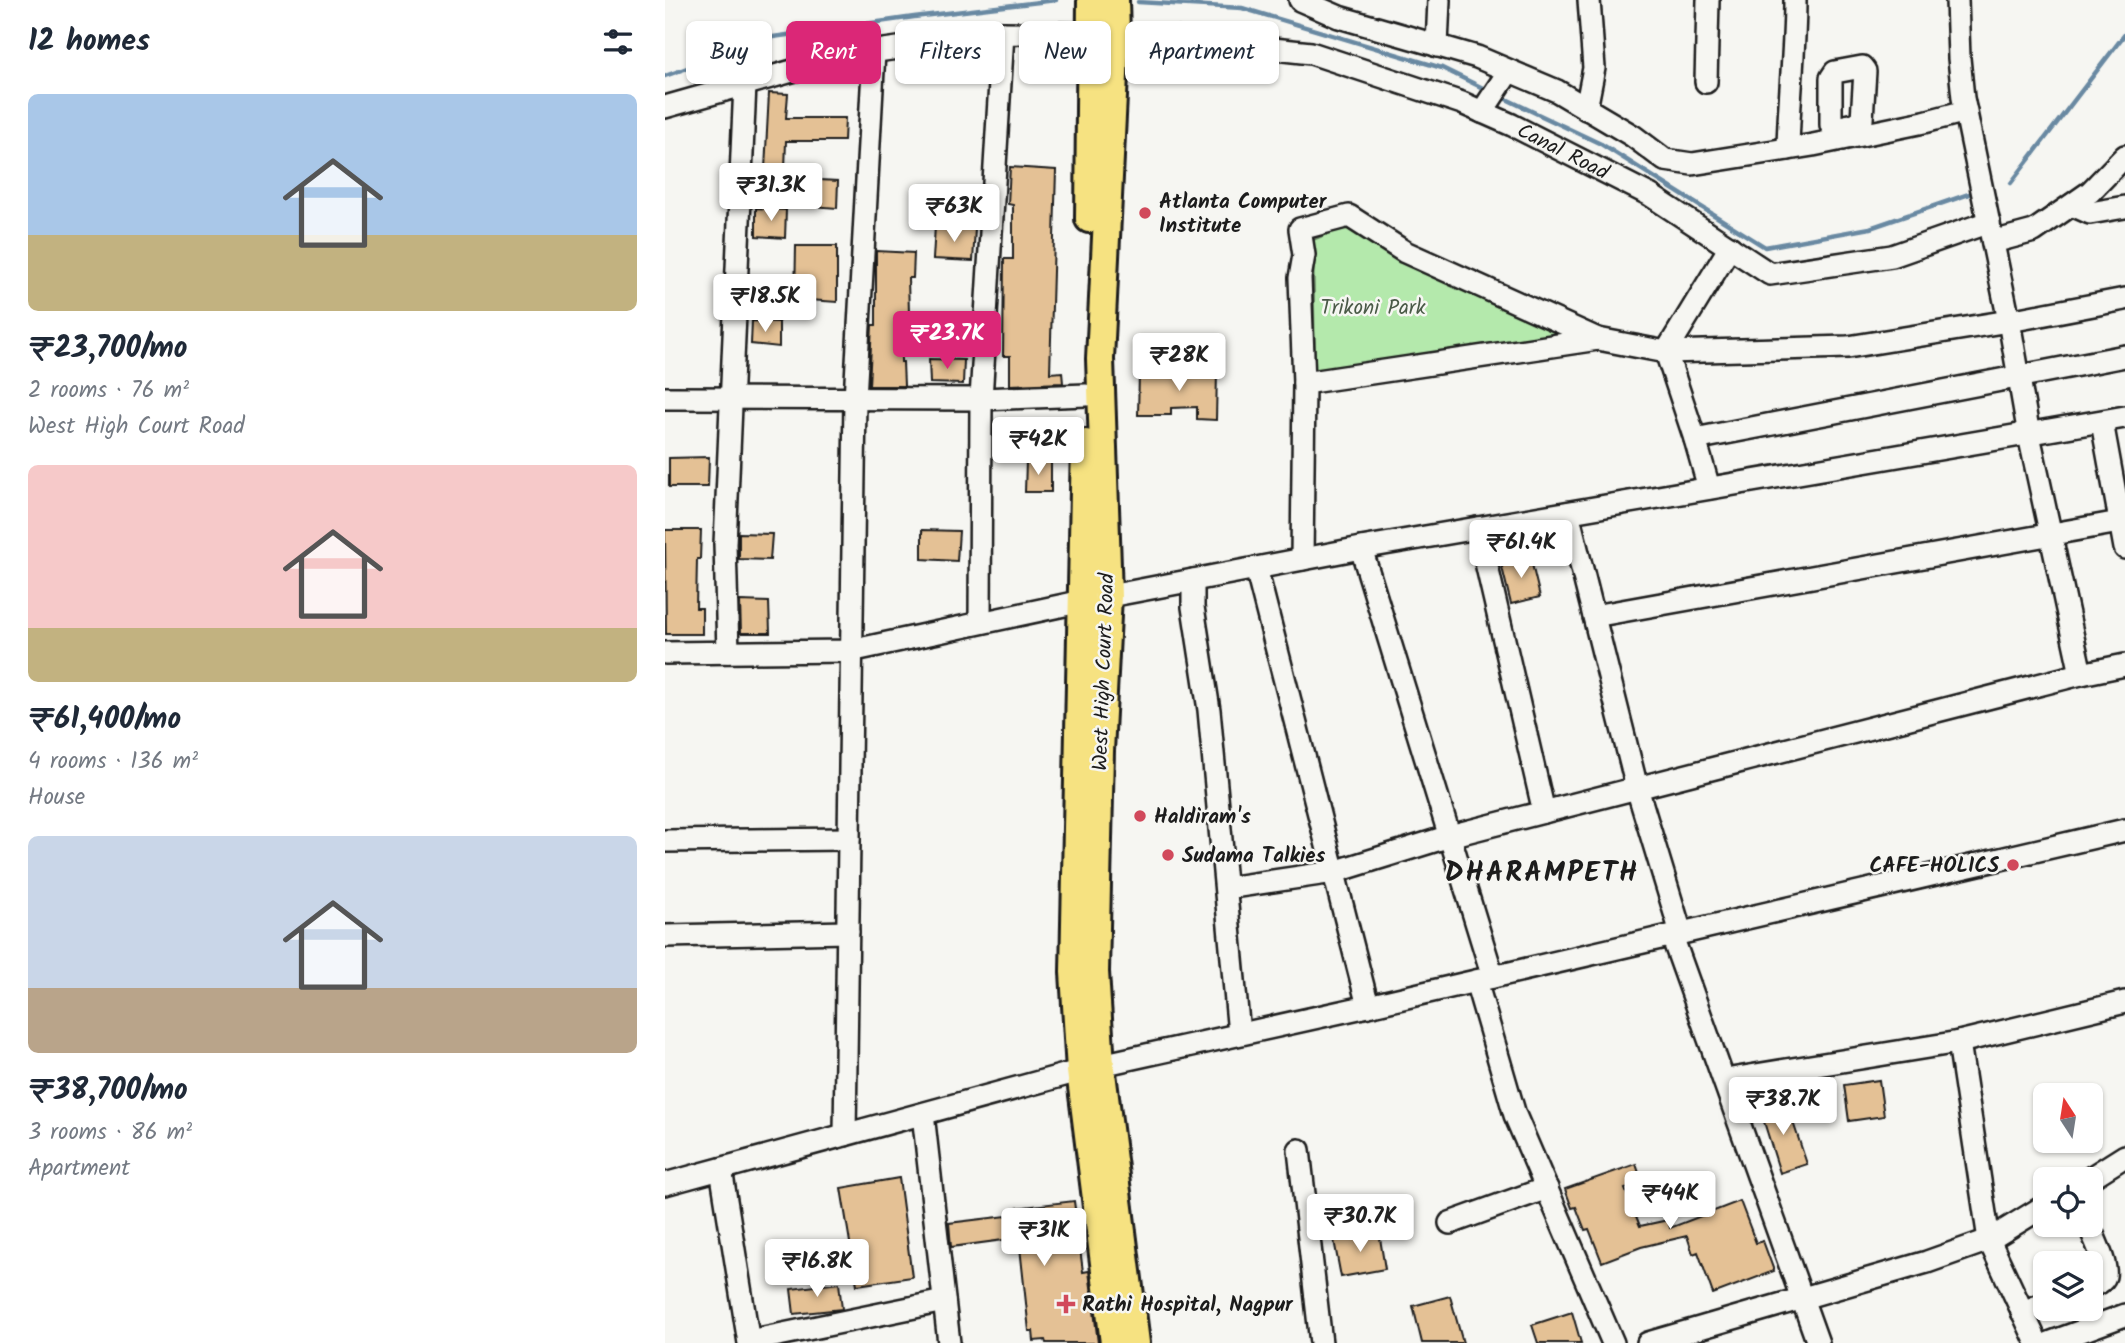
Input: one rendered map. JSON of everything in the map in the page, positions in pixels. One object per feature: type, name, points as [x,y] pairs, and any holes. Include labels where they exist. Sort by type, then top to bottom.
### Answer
[{"type":"main road","name":"West High Court Road","points":[[1091,0],[1099,21]]},
{"type":"main road","name":"West High Court Road","points":[[1108,21],[1115,0]]},
{"type":"main road","name":"West High Court Road","points":[[1095,599],[1086,395],[1102,84]]},
{"type":"main road","name":"West High Court Road","points":[[1103,84],[1095,599],[1075,972],[1136,1343]]},
{"type":"main road","name":"West High Court Road","points":[[1090,1068],[1114,1343]]},
{"type":"street","points":[[1300,0],[1339,17],[1477,57],[1557,91],[1633,136],[1665,160],[1692,164],[1788,149],[1862,129],[1966,111]]},
{"type":"street","points":[[1437,46],[1439,0]]},
{"type":"street","points":[[1586,109],[1594,68],[1589,0]]},
{"type":"street","points":[[1706,82],[1708,0]]},
{"type":"street","points":[[1788,149],[1790,85],[1795,54],[1795,0]]},
{"type":"street","points":[[1957,0],[1959,58],[1966,111],[2009,321],[2029,435],[2081,674]]},
{"type":"street","name":"Canal Road","points":[[1111,35],[1151,36],[1311,52],[1462,103],[1650,195],[1770,274],[1892,256],[1991,232],[2034,231],[2090,192],[2125,156]]},
{"type":"street","points":[[1482,112],[1509,71]]},
{"type":"street","name":"Canal Road","points":[[665,107],[745,84]]},
{"type":"street","points":[[728,652],[725,544],[745,84]]},
{"type":"street","points":[[845,1135],[855,399],[872,84]]},
{"type":"street","points":[[980,622],[981,399],[1000,84]]},
{"type":"street","points":[[2072,205],[2091,213],[2125,207]]},
{"type":"street","points":[[1302,559],[1304,383],[1300,278],[1304,255],[1300,229],[1349,216],[1405,252],[1598,339],[1666,352],[1847,347],[2125,299]]},
{"type":"street","points":[[1709,488],[1666,352],[1730,247]]},
{"type":"street","points":[[1304,383],[1598,339]]},
{"type":"street","points":[[1695,439],[2125,356]]},
{"type":"street","points":[[665,398],[981,399],[1086,395]]},
{"type":"street","points":[[665,653],[850,652],[980,622],[1361,548],[2125,417]]},
{"type":"street","points":[[2102,422],[2123,521],[2125,548]]},
{"type":"street","points":[[1568,513],[1637,788],[1677,934],[1725,1080],[1818,1343]]},
{"type":"street","points":[[1594,616],[2123,521]]},
{"type":"street","points":[[1478,528],[1544,812]]},
{"type":"street","points":[[1361,548],[1450,836],[1515,1115],[1613,1343]]},
{"type":"street","points":[[1256,568],[1368,1006]]},
{"type":"street","points":[[1192,580],[1193,607],[1209,710],[1239,1034]]},
{"type":"street","points":[[1226,888],[1335,872],[1450,836],[2081,674],[2125,666]]},
{"type":"street","points":[[665,1184],[1090,1068],[2125,830]]},
{"type":"street","points":[[665,841],[849,839]]},
{"type":"street","points":[[665,936],[848,933]]},
{"type":"street","points":[[1725,1080],[1959,1042],[2125,1002]]},
{"type":"street","points":[[1959,1042],[1989,1240],[2036,1343]]},
{"type":"street","points":[[923,1114],[949,1343]]},
{"type":"street","points":[[1299,1150],[1321,1343]]},
{"type":"street","points":[[2103,1170],[2125,1156]]},
{"type":"street","points":[[721,1169],[749,1342],[944,1301]]},
{"type":"street","points":[[1450,1223],[1547,1188]]},
{"type":"street","points":[[1648,1343],[1927,1262],[1989,1240],[2033,1213]]},
{"type":"street","points":[[2103,1263],[2103,1280]]},
{"type":"street","points":[[2022,1312],[2033,1308]]},
{"type":"street","points":[[2049,1343],[2125,1315]]},
{"type":"green space","name":"Trikoni Park","points":[[1344,227],[1582,341],[1315,372],[1313,240]]},
{"type":"building","points":[[769,93],[788,94],[786,118],[845,118],[844,141],[786,141],[785,170],[765,169]]},
{"type":"building","points":[[1010,167],[1056,170],[1050,373],[1062,372],[1063,383],[1010,385],[1010,356],[1003,356],[1004,259],[1013,259],[1013,205],[1008,204]]},
{"type":"building","points":[[799,179],[838,181],[837,208],[799,205]]},
{"type":"building","points":[[756,208],[786,210],[785,238],[756,236]]},
{"type":"building","points":[[935,226],[975,228],[973,261],[933,259]]},
{"type":"building","points":[[796,246],[837,246],[837,302],[795,299]]},
{"type":"building","points":[[876,251],[914,253],[913,278],[908,278],[909,314],[901,314],[904,386],[869,386],[872,325],[876,325]]},
{"type":"building","points":[[752,321],[779,322],[779,347],[751,344]]},
{"type":"building","points":[[929,359],[964,360],[963,384],[930,383]]},
{"type":"building","points":[[1217,370],[1216,420],[1197,419],[1197,407],[1171,408],[1171,415],[1138,415],[1139,374],[1192,374],[1192,371]]},
{"type":"building","points":[[709,457],[708,487],[669,487],[669,458]]},
{"type":"building","points":[[1026,461],[1051,461],[1051,492],[1025,492]]},
{"type":"building","points":[[665,530],[701,530],[700,559],[697,559],[696,608],[702,608],[702,634],[666,634]]},
{"type":"building","points":[[922,530],[959,531],[957,561],[922,559]]},
{"type":"building","points":[[739,533],[772,534],[770,560],[739,559]]},
{"type":"building","points":[[1530,556],[1540,597],[1511,604],[1501,563]]},
{"type":"building","points":[[740,601],[769,602],[770,633],[741,633]]},
{"type":"building","points":[[1879,1080],[1884,1116],[1849,1121],[1844,1085]]},
{"type":"building","points":[[1786,1101],[1807,1164],[1780,1173],[1760,1109]]},
{"type":"building","points":[[1636,1164],[1642,1182],[1625,1189],[1640,1226],[1668,1220],[1670,1228],[1740,1201],[1756,1243],[1763,1241],[1774,1271],[1713,1294],[1698,1252],[1693,1254],[1687,1236],[1641,1247],[1602,1262],[1589,1229],[1585,1230],[1565,1189]]},
{"type":"building","points":[[899,1178],[912,1277],[857,1285],[841,1188]]},
{"type":"building","points":[[1074,1201],[1083,1272],[1089,1271],[1098,1343],[1034,1341],[1033,1331],[1029,1331],[1019,1238],[951,1247],[949,1223],[1016,1215],[1015,1208]]},
{"type":"building","points":[[1379,1232],[1385,1269],[1341,1277],[1334,1240]]},
{"type":"building","points":[[839,1283],[842,1309],[794,1314],[791,1289]]},
{"type":"building","points":[[1450,1296],[1463,1343],[1422,1343],[1413,1306]]},
{"type":"building","points":[[1572,1312],[1581,1343],[1538,1343],[1532,1325]]},
{"type":"waterway","points":[[665,76],[773,37],[1056,0]]},
{"type":"waterway","points":[[1138,2],[1242,8],[1442,68],[1487,90]]},
{"type":"waterway","points":[[2011,183],[2125,34]]},
{"type":"waterway","points":[[1502,97],[1601,144],[1765,247],[1870,228],[1969,194]]},
{"type":"place","name":"Atlanta Computer Institute","points":[[1145,213]]},
{"type":"place","name":"Haldiram's","points":[[1140,816]]},
{"type":"place","name":"Sudama Talkies","points":[[1168,855]]},
{"type":"place","name":"CAFE-HOLICS","points":[[2013,865]]},
{"type":"place","name":"Rathi Hospital, Nagpur","points":[[1066,1304]]},
{"type":"district","name":"DHARAMPETH","points":[[1542,871]]}]
